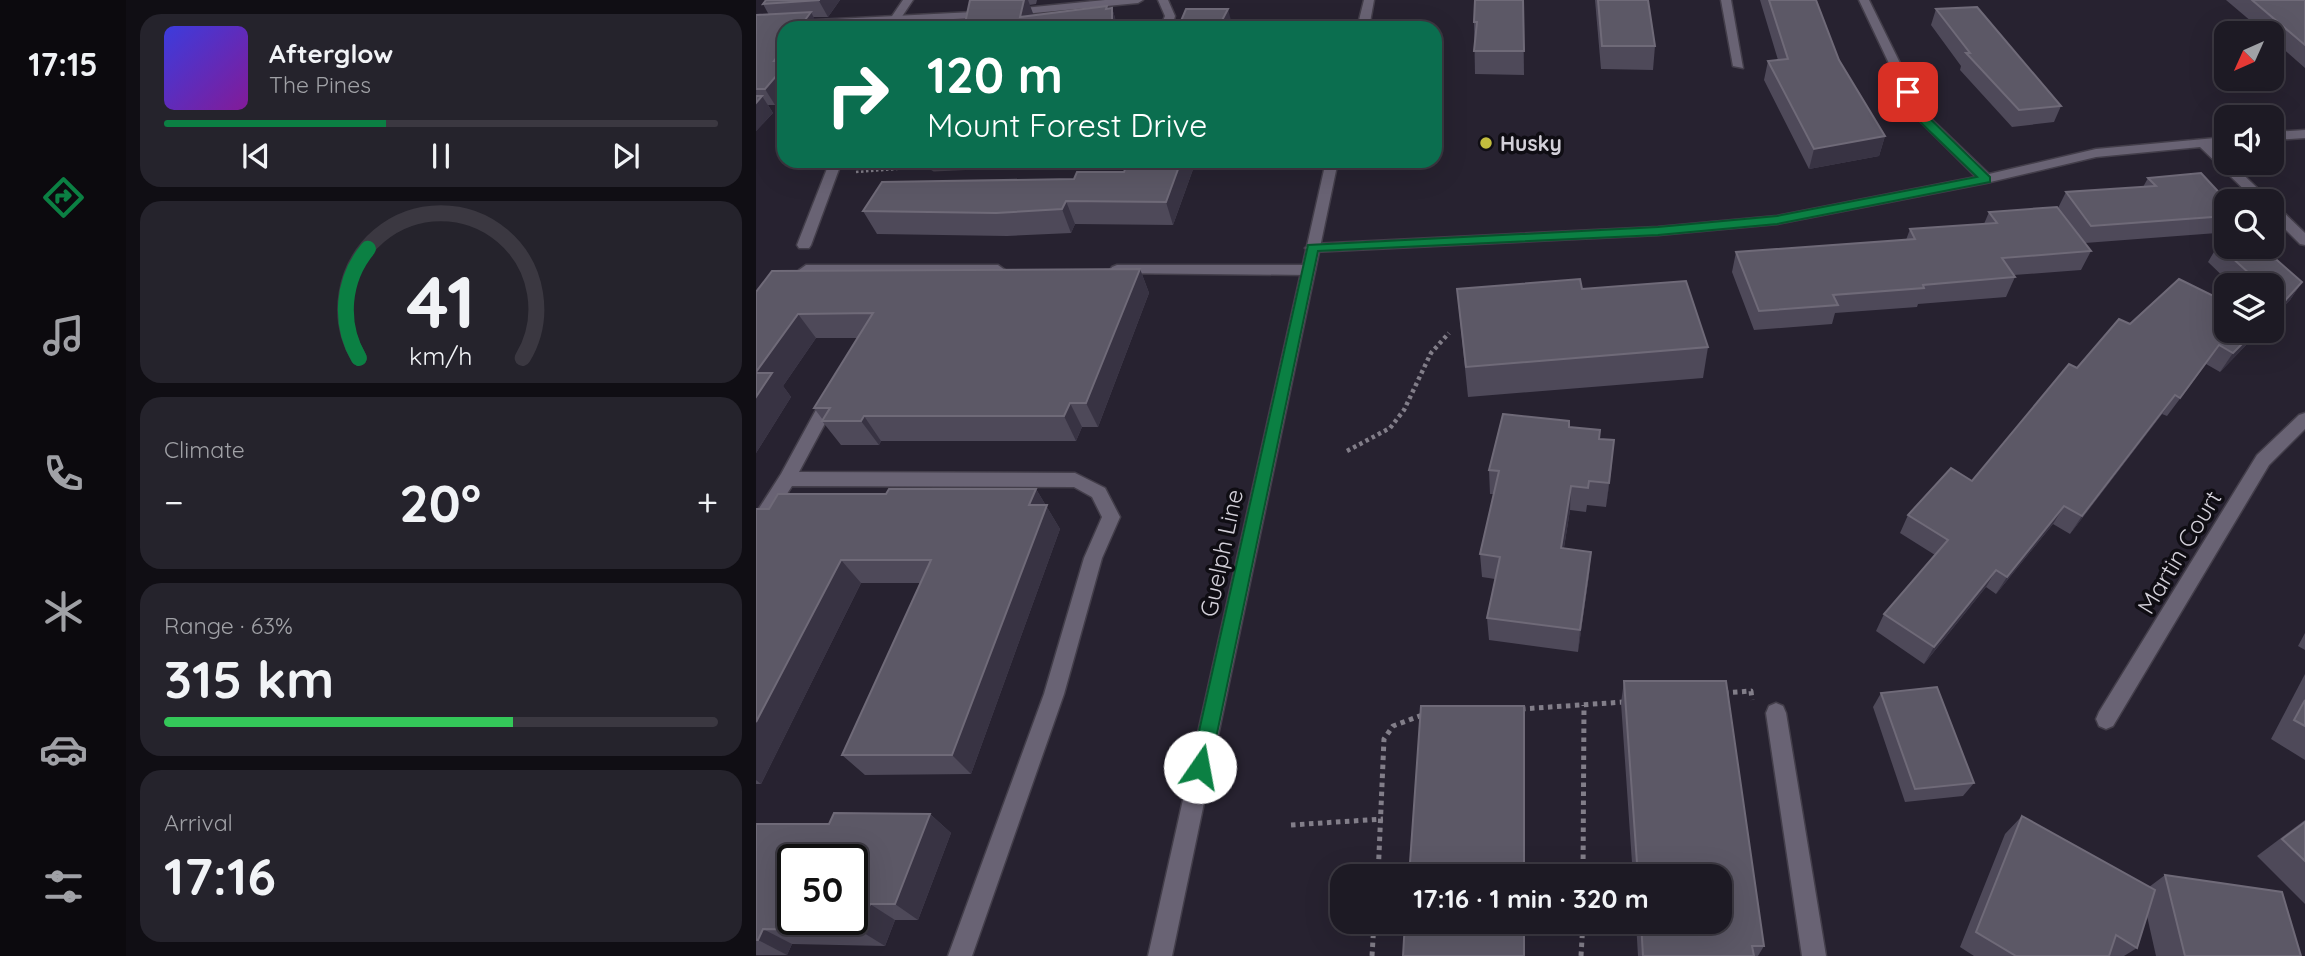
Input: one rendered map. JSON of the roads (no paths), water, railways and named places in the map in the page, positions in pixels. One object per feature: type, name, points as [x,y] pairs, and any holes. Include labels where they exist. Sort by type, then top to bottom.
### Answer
[{"type":"street","points":[[893,21],[908,0]]},
{"type":"street","points":[[914,21],[1138,0]]},
{"type":"street","points":[[1163,0],[1170,16],[1168,21]]},
{"type":"street","points":[[1364,21],[1369,0]]},
{"type":"street","points":[[1726,0],[1739,66]]},
{"type":"street","points":[[1864,0],[1919,114],[1986,179]]},
{"type":"street","points":[[756,26],[777,26]]},
{"type":"street","points":[[2284,135],[2305,134]]},
{"type":"street","points":[[1312,248],[1647,232],[1777,220],[1986,179],[2096,153],[2214,143]]},
{"type":"street","points":[[2205,145],[2251,189]]},
{"type":"street","points":[[804,245],[833,168]]},
{"type":"street","name":"Guelph Line","points":[[1160,956],[1330,168]]},
{"type":"street","points":[[2284,221],[2305,241]]},
{"type":"street","points":[[806,270],[1015,270]]},
{"type":"street","points":[[1098,270],[1308,270]]},
{"type":"street","points":[[756,528],[787,479],[829,401]]},
{"type":"street","name":"Martin Court","points":[[2106,719],[2263,460],[2305,419]]},
{"type":"street","points":[[787,479],[1075,480],[1094,486],[1105,498],[1111,517],[1093,558],[1054,694],[960,956]]},
{"type":"street","points":[[1776,713],[1814,956]]},
{"type":"place","name":"Husky","points":[[1486,143]]}]
